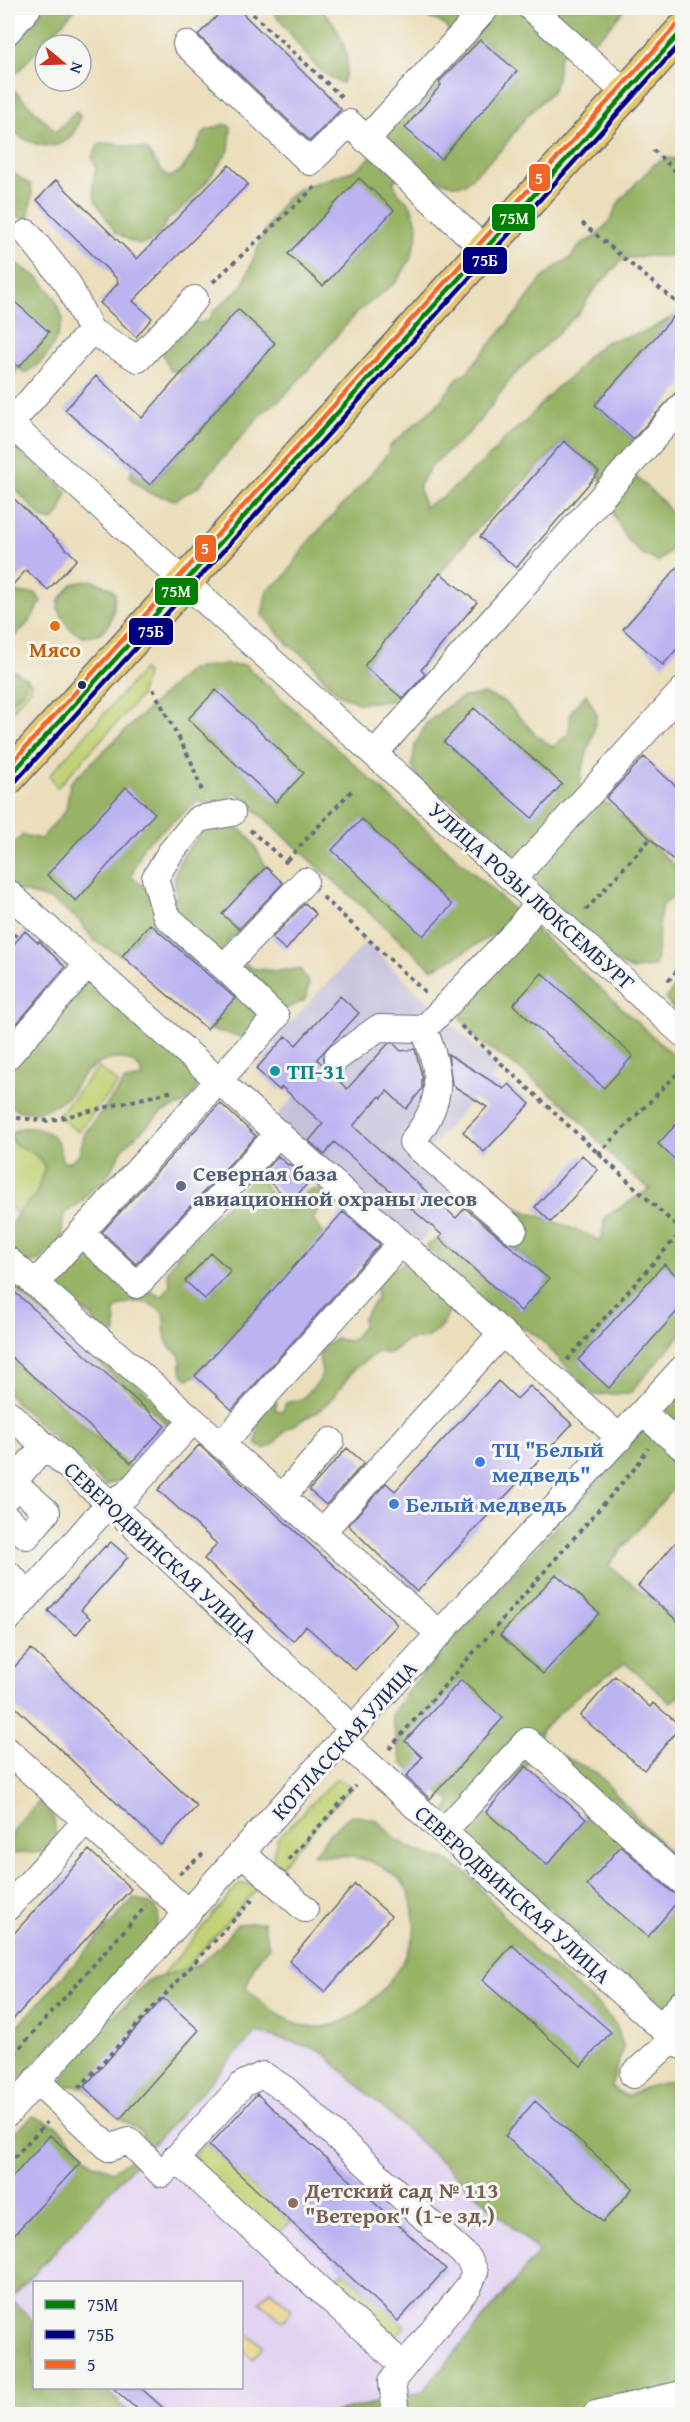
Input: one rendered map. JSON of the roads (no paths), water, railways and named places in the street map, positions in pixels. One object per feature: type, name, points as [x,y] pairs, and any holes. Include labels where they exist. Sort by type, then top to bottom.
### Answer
[{"type":"main road","points":[[8,778],[184,580],[682,31]]},
{"type":"street","points":[[8,31],[28,8]]},
{"type":"street","points":[[186,44],[310,162],[358,132],[486,8]]},
{"type":"street","points":[[531,8],[627,94]]},
{"type":"street","points":[[358,132],[485,250]]},
{"type":"street","points":[[27,233],[68,284],[91,331],[138,359],[195,299]]},
{"type":"street","points":[[9,423],[91,331]]},
{"type":"street","points":[[375,753],[682,406]]},
{"type":"street","name":"УЛИЦА РОЗЫ ЛЮКСЕМБУРГ","points":[[9,423],[682,1033]]},
{"type":"street","points":[[513,879],[682,691]]},
{"type":"street","points":[[35,1284],[276,1017],[166,916],[155,878],[198,819],[222,815]]},
{"type":"street","points":[[224,968],[305,881]]},
{"type":"street","points":[[8,892],[620,1438]]},
{"type":"street","points":[[337,1058],[378,1028],[424,1029],[516,932],[539,902]]},
{"type":"street","points":[[8,1056],[88,964]]},
{"type":"street","points":[[424,1029],[436,1060],[437,1100],[424,1126],[412,1142],[514,1230]]},
{"type":"street","points":[[81,1233],[137,1285],[279,1133]]},
{"type":"street","points":[[221,1445],[401,1243]]},
{"type":"street","points":[[8,1260],[440,1634]]},
{"type":"street","points":[[322,1532],[502,1333]]},
{"type":"street","name":"КОТЛАССКАЯ УЛИЦА","points":[[8,2113],[242,1853],[342,1729],[440,1634],[620,1438],[652,1421],[682,1369]]},
{"type":"street","name":"СЕВЕРОДВИНСКАЯ УЛИЦА","points":[[8,1413],[109,1503],[342,1729],[373,1768],[672,2037]]},
{"type":"street","points":[[8,1619],[109,1503],[126,1495],[193,1420]]},
{"type":"street","points":[[652,1421],[682,1447]]},
{"type":"street","points":[[282,1497],[331,1441]]},
{"type":"street","points":[[8,1519],[27,1536],[47,1512],[10,1489],[45,1445]]},
{"type":"street","points":[[8,1574],[29,1594]]},
{"type":"street","points":[[444,1831],[527,1741],[680,1874]]},
{"type":"street","points":[[8,1751],[188,1913]]},
{"type":"street","points":[[8,1906],[86,1821]]},
{"type":"street","points":[[242,1853],[305,1909]]},
{"type":"street","points":[[633,2075],[672,2037],[682,2003]]},
{"type":"street","points":[[36,2080],[110,2148],[129,2141],[162,2174],[243,2084],[263,2075],[285,2089],[470,2259],[475,2272],[469,2286],[392,2381],[396,2415]]},
{"type":"street","points":[[175,2158],[403,2366]]},
{"type":"street","points":[[596,2415],[682,2394]]},
{"type":"place","name":"Мясо","points":[[55,626]]},
{"type":"place","name":"ТП-31","points":[[275,1071]]},
{"type":"place","name":"Северная база авиационной охраны лесов","points":[[181,1186]]},
{"type":"place","name":"ТЦ \"Белый медведь\"","points":[[480,1462]]},
{"type":"place","name":"Белый медведь","points":[[394,1504]]},
{"type":"place","name":"Детский сад № 113 \"Ветерок\" (1-е зд.)","points":[[293,2203]]}]
